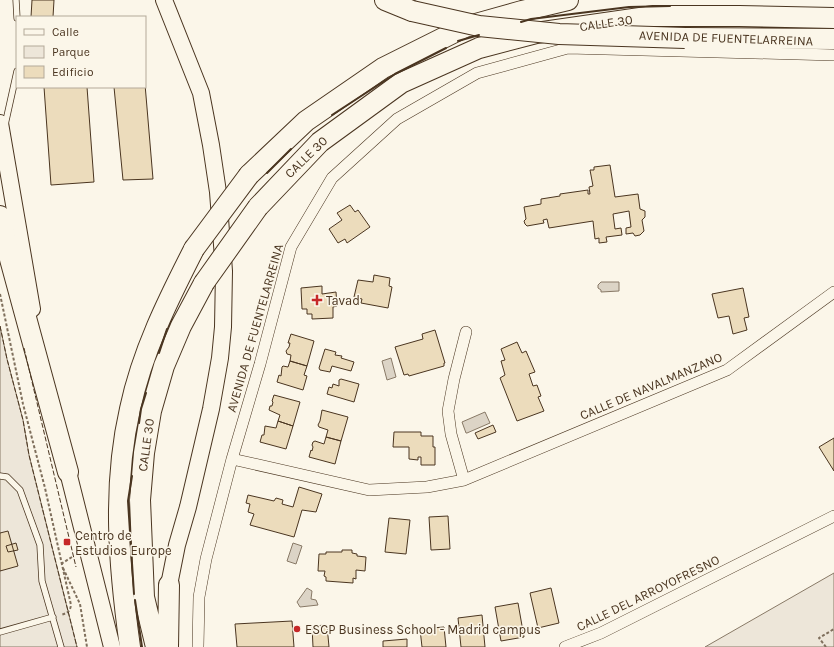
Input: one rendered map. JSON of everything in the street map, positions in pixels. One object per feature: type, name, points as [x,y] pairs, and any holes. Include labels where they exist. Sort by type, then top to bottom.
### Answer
[{"type":"highway","points":[[385,0],[412,11],[479,26],[559,34],[685,38],[834,40]]},
{"type":"highway","name":"CALLE 30","points":[[130,647],[123,598],[118,502],[122,453],[130,408],[146,356],[162,313],[194,249],[249,175],[306,121],[383,68],[465,27],[568,0]]},
{"type":"highway","name":"CALLE 30","points":[[156,647],[144,597],[140,500],[144,453],[151,411],[164,366],[181,326],[204,283],[258,207],[320,142],[401,83],[479,48],[536,33],[654,16],[834,18]]},
{"type":"highway","points":[[0,216],[10,259],[68,472]]},
{"type":"highway","points":[[168,647],[169,585]]},
{"type":"street","points":[[157,0],[175,30]]},
{"type":"street","points":[[164,0],[201,93],[218,192],[224,271],[223,327],[220,358],[211,409],[188,507],[177,545],[169,585],[176,647]]},
{"type":"street","name":"AVENIDA DE FUENTELARREINA","points":[[198,647],[200,597],[205,567],[232,459],[260,364],[291,246],[332,178],[397,119],[477,73],[568,48],[834,55]]},
{"type":"street","points":[[0,123],[34,322],[68,472],[112,647]]},
{"type":"street","name":"CALLE DE NAVALMANZANO","points":[[232,459],[369,490],[427,487],[464,480],[727,370],[834,292]]},
{"type":"street","points":[[464,480],[451,434],[448,411],[454,379],[466,332]]},
{"type":"street","name":"CALLE DEL ARROYOFRESNO","points":[[565,647],[602,632],[834,516]]},
{"type":"lane","points":[[16,0],[17,16]]},
{"type":"lane","points":[[2,139],[16,76]]},
{"type":"lane","points":[[0,476],[7,477],[20,490],[40,545],[42,581],[62,647]]},
{"type":"lane","points":[[0,632],[53,617]]},
{"type":"path","points":[[0,294],[23,404],[45,488],[71,605],[68,612],[53,617]]},
{"type":"path","points":[[61,564],[72,556]]},
{"type":"path","points":[[61,564],[80,604],[87,647]]},
{"type":"path","points":[[826,647],[819,638],[834,629]]},
{"type":"green space","points":[[0,326],[23,420],[29,455],[77,647],[0,647]]},
{"type":"green space","points":[[834,573],[834,647],[705,647]]},
{"type":"shaded area","points":[[601,282],[619,282],[619,291],[601,292],[598,285]]},
{"type":"shaded area","points":[[391,358],[396,377],[387,380],[382,361]]},
{"type":"shaded area","points":[[485,412],[490,423],[466,433],[462,422]]},
{"type":"shaded area","points":[[293,543],[302,546],[296,564],[287,561]]},
{"type":"shaded area","points":[[307,588],[312,591],[311,599],[316,600],[318,605],[300,607],[297,602]]},
{"type":"building","points":[[32,0],[54,0],[53,16],[31,16]]},
{"type":"building","points":[[44,88],[87,88],[94,182],[51,185]]},
{"type":"building","points":[[114,88],[145,88],[153,179],[123,180]]},
{"type":"building","points":[[610,165],[615,197],[638,194],[640,209],[645,211],[645,217],[642,220],[644,231],[640,235],[635,236],[633,233],[626,234],[626,228],[631,227],[629,211],[613,214],[615,229],[621,228],[622,235],[606,237],[607,242],[599,243],[599,238],[595,239],[593,221],[549,228],[547,219],[543,220],[544,223],[527,226],[525,224],[524,221],[526,219],[524,207],[541,204],[541,199],[560,196],[560,194],[588,190],[588,194],[590,194],[589,187],[593,186],[590,170],[594,170],[594,167]]},
{"type":"building","points":[[350,205],[355,212],[358,210],[370,227],[347,243],[345,239],[338,243],[329,229],[342,220],[337,213]]},
{"type":"building","points":[[374,275],[390,278],[389,286],[392,287],[388,308],[361,303],[362,299],[354,297],[358,280],[373,282]]},
{"type":"building","points":[[322,286],[322,294],[336,292],[337,306],[333,307],[333,318],[312,319],[312,314],[307,314],[307,309],[302,309],[301,288]]},
{"type":"building","points":[[743,288],[749,317],[744,318],[747,330],[733,334],[729,316],[718,318],[712,294]]},
{"type":"building","points":[[435,330],[445,363],[444,366],[409,376],[408,374],[404,375],[395,347],[423,339],[422,334]]},
{"type":"building","points":[[291,334],[314,341],[307,366],[290,361],[291,355],[287,354],[286,351],[289,347],[290,343],[288,343]]},
{"type":"building","points":[[517,342],[522,353],[526,351],[535,372],[529,374],[533,386],[537,385],[541,396],[538,397],[544,411],[517,421],[500,378],[505,375],[501,361],[505,360],[501,349]]},
{"type":"building","points":[[325,349],[336,352],[335,355],[342,356],[341,358],[354,362],[351,371],[332,366],[330,372],[320,370],[319,368]]},
{"type":"building","points":[[290,361],[307,366],[304,375],[307,376],[303,390],[277,382],[279,375],[281,376],[282,367],[288,367]]},
{"type":"building","points":[[341,379],[359,384],[354,402],[327,394],[329,387],[332,388],[333,384],[339,386],[339,380]]},
{"type":"building","points":[[274,395],[300,402],[293,426],[278,421],[280,415],[269,410],[270,406],[272,406]]},
{"type":"building","points":[[322,410],[348,417],[341,441],[326,437],[328,430],[319,427],[318,425]]},
{"type":"building","points":[[278,421],[293,426],[286,449],[260,442],[262,435],[264,435],[265,426],[276,428]]},
{"type":"building","points":[[493,425],[496,432],[478,439],[475,433]]},
{"type":"building","points":[[394,432],[421,432],[421,436],[433,436],[433,447],[435,447],[435,465],[421,465],[421,457],[418,457],[418,460],[409,459],[409,447],[393,447]]},
{"type":"building","points":[[326,437],[341,441],[335,464],[309,457],[311,450],[312,451],[313,442],[315,441],[324,444]]},
{"type":"building","points":[[834,438],[834,471],[819,447]]},
{"type":"building","points":[[299,487],[322,494],[316,512],[302,510],[294,537],[250,525],[254,514],[248,512],[250,504],[246,503],[248,495],[274,501],[276,498],[283,500],[282,504],[293,507]]},
{"type":"building","points":[[448,516],[450,549],[431,550],[429,517]]},
{"type":"building","points":[[389,518],[410,520],[406,554],[385,552]]},
{"type":"building","points":[[8,531],[18,566],[0,571],[0,533]]},
{"type":"building","points":[[16,543],[18,550],[8,552],[6,546]]},
{"type":"building","points":[[342,550],[352,550],[352,553],[357,554],[357,556],[366,557],[365,571],[356,570],[356,579],[353,578],[353,583],[326,581],[326,577],[324,576],[325,571],[318,571],[319,554],[326,554],[326,552],[342,552]]},
{"type":"building","points":[[551,588],[559,623],[538,628],[530,593]]},
{"type":"building","points":[[518,603],[524,637],[501,641],[495,607]]},
{"type":"building","points":[[482,615],[485,647],[461,647],[458,618]]},
{"type":"building","points":[[292,621],[294,647],[237,647],[235,624]]},
{"type":"building","points":[[327,625],[329,647],[313,647],[312,626]]},
{"type":"building","points":[[444,627],[446,647],[422,647],[420,629]]},
{"type":"building","points":[[407,639],[407,647],[383,647],[383,641]]},
{"type":"fence","points":[[0,326],[23,420],[29,455],[77,647]]},
{"type":"fence","points":[[24,348],[76,567]]},
{"type":"wall","points":[[521,22],[531,19],[629,7],[670,6]]},
{"type":"wall","points":[[458,41],[479,35]]},
{"type":"wall","points":[[332,115],[395,74],[446,48]]},
{"type":"wall","points":[[267,173],[291,149]]},
{"type":"wall","points":[[159,353],[167,329]]},
{"type":"wall","points":[[139,423],[141,409],[146,393]]},
{"type":"wall","points":[[132,476],[128,501],[134,594]]},
{"type":"wall","points":[[135,600],[142,647]]},
{"type":"place","name":"Tavad","points":[[317,300]]},
{"type":"place","name":"Centro de Estudios Europe","points":[[67,542]]},
{"type":"place","name":"ESCP Business School - Madrid campus","points":[[297,629]]}]
